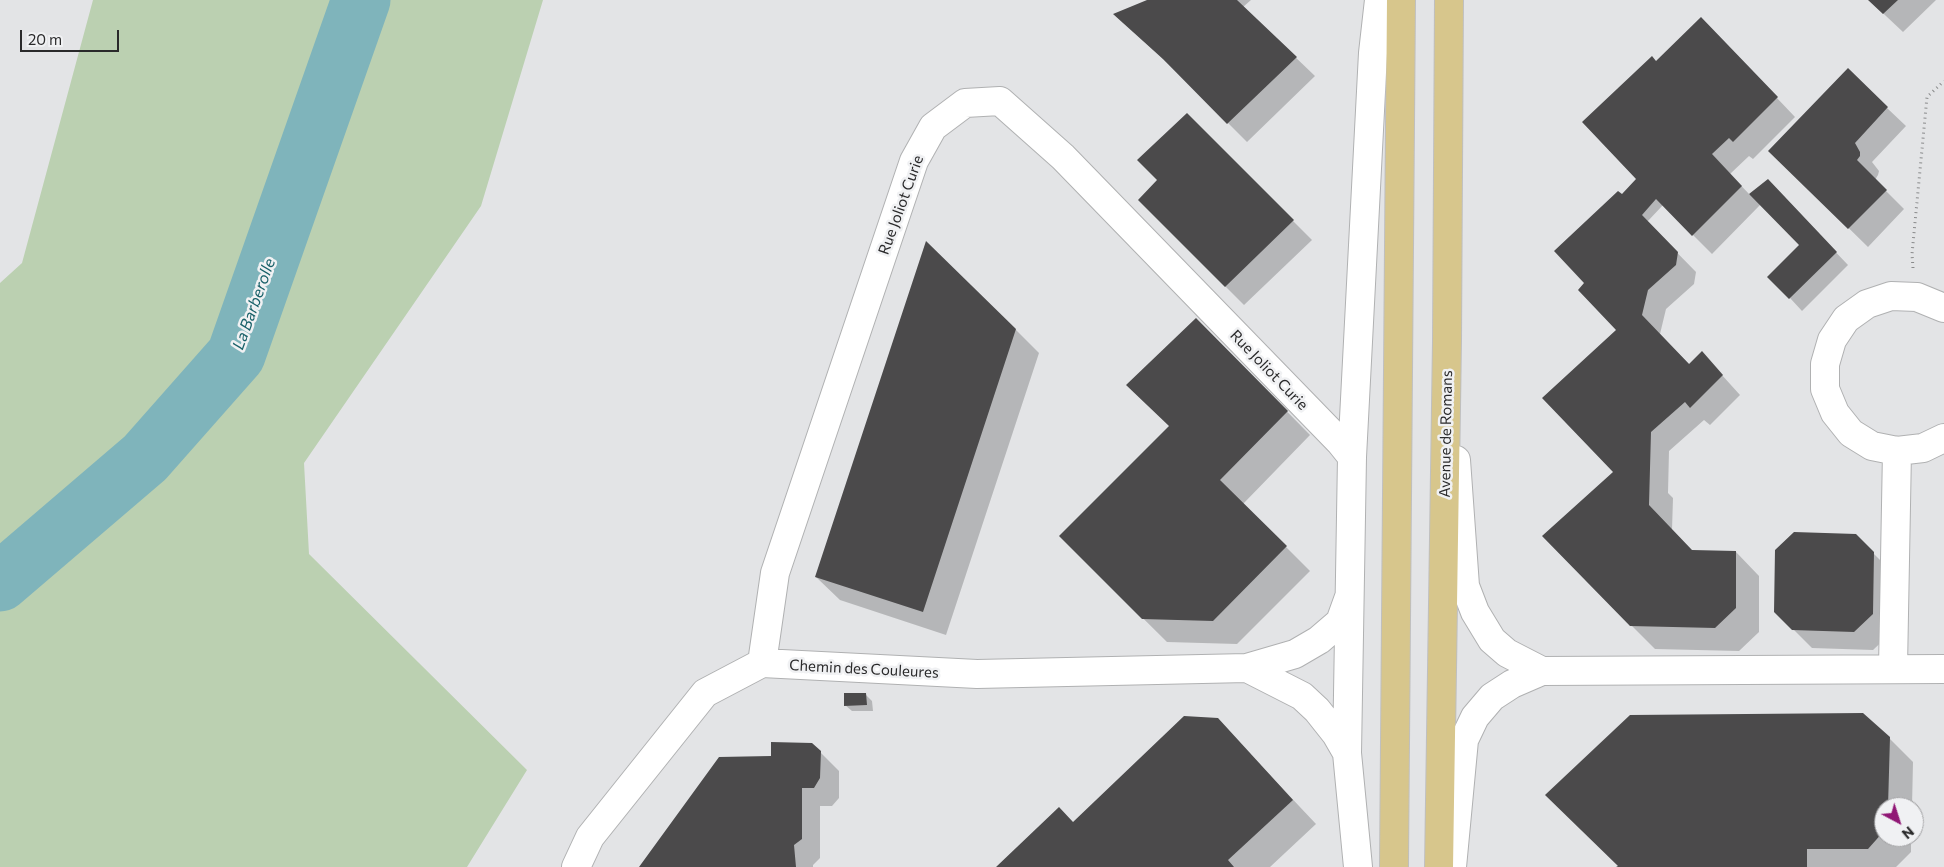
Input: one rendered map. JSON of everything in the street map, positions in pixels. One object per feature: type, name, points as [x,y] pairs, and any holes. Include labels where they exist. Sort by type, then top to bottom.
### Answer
[{"type":"main road","points":[[1394,867],[1402,0]]},
{"type":"main road","name":"Avenue de Romans","points":[[1440,867],[1447,342],[1449,0]]},
{"type":"street","points":[[1358,867],[1347,753],[1352,457],[1373,53],[1378,0]]},
{"type":"street","name":"Rue Joliot Curie","points":[[762,663],[775,572],[914,161],[933,127],[965,103],[1000,101],[1063,157],[1340,442],[1352,457]]},
{"type":"street","points":[[1944,308],[1917,297],[1891,296],[1867,304],[1846,319],[1832,340],[1825,364],[1825,389],[1828,397],[1835,413],[1851,433],[1872,446],[1897,451],[1923,448],[1944,438]]},
{"type":"street","points":[[1447,342],[1465,586],[1475,612],[1492,640],[1507,653],[1542,671]]},
{"type":"street","points":[[1894,668],[1897,451]]},
{"type":"street","points":[[1248,668],[1295,654],[1320,640],[1340,622],[1349,597]]},
{"type":"street","points":[[576,867],[590,837],[705,694],[762,663]]},
{"type":"street","name":"Chemin des Couleures","points":[[762,663],[977,674],[1248,668]]},
{"type":"street","points":[[1248,668],[1302,696],[1317,710],[1336,734],[1347,753]]},
{"type":"street","points":[[1452,867],[1464,740],[1475,717],[1492,697],[1512,684],[1542,671],[1944,669]]},
{"type":"path","points":[[1917,297],[1912,254],[1927,97],[1944,82]]},
{"type":"green space","points":[[93,0],[543,0],[481,206],[304,463],[309,554],[527,770],[467,867],[0,867],[0,283],[22,263]]},
{"type":"building","points":[[1147,0],[1237,0],[1297,57],[1227,124],[1163,59],[1113,14]]},
{"type":"building","points":[[1868,0],[1898,0],[1883,14]]},
{"type":"building","points":[[1701,17],[1778,97],[1733,142],[1729,138],[1712,154],[1742,186],[1692,236],[1656,199],[1642,215],[1678,252],[1676,265],[1648,290],[1642,315],[1689,364],[1702,351],[1723,375],[1690,408],[1685,402],[1651,432],[1649,505],[1692,550],[1736,551],[1736,608],[1715,628],[1630,626],[1542,536],[1613,472],[1542,398],[1616,330],[1578,290],[1584,283],[1554,251],[1618,191],[1622,194],[1636,179],[1582,122],[1652,56],[1656,61]]},
{"type":"building","points":[[1848,68],[1888,107],[1855,143],[1860,152],[1857,160],[1887,190],[1848,229],[1768,151]]},
{"type":"building","points":[[1187,113],[1294,220],[1225,287],[1138,200],[1157,180],[1137,160]]},
{"type":"building","points":[[1768,179],[1837,252],[1789,299],[1767,277],[1799,245],[1749,194]]},
{"type":"building","points":[[926,241],[1016,329],[923,612],[815,577]]},
{"type":"building","points":[[1196,318],[1288,411],[1220,480],[1287,546],[1213,621],[1142,619],[1059,536],[1169,426],[1126,385]]},
{"type":"building","points":[[1794,532],[1856,534],[1874,552],[1873,614],[1854,632],[1792,630],[1774,612],[1775,550]]},
{"type":"building","points":[[844,693],[866,693],[867,705],[844,706]]},
{"type":"building","points":[[1863,713],[1890,737],[1888,797],[1874,797],[1874,842],[1868,849],[1807,849],[1807,867],[1616,867],[1618,866],[1545,795],[1630,715]]},
{"type":"building","points":[[1184,716],[1218,718],[1293,800],[1228,860],[1234,867],[996,867],[1059,807],[1073,822]]},
{"type":"building","points":[[771,742],[812,743],[821,751],[820,778],[814,788],[802,788],[802,839],[794,845],[796,867],[639,867],[719,757],[771,756]]},
{"type":"waterway","name":"La Barberolle","points":[[0,582],[145,458],[236,355],[361,0]]}]
